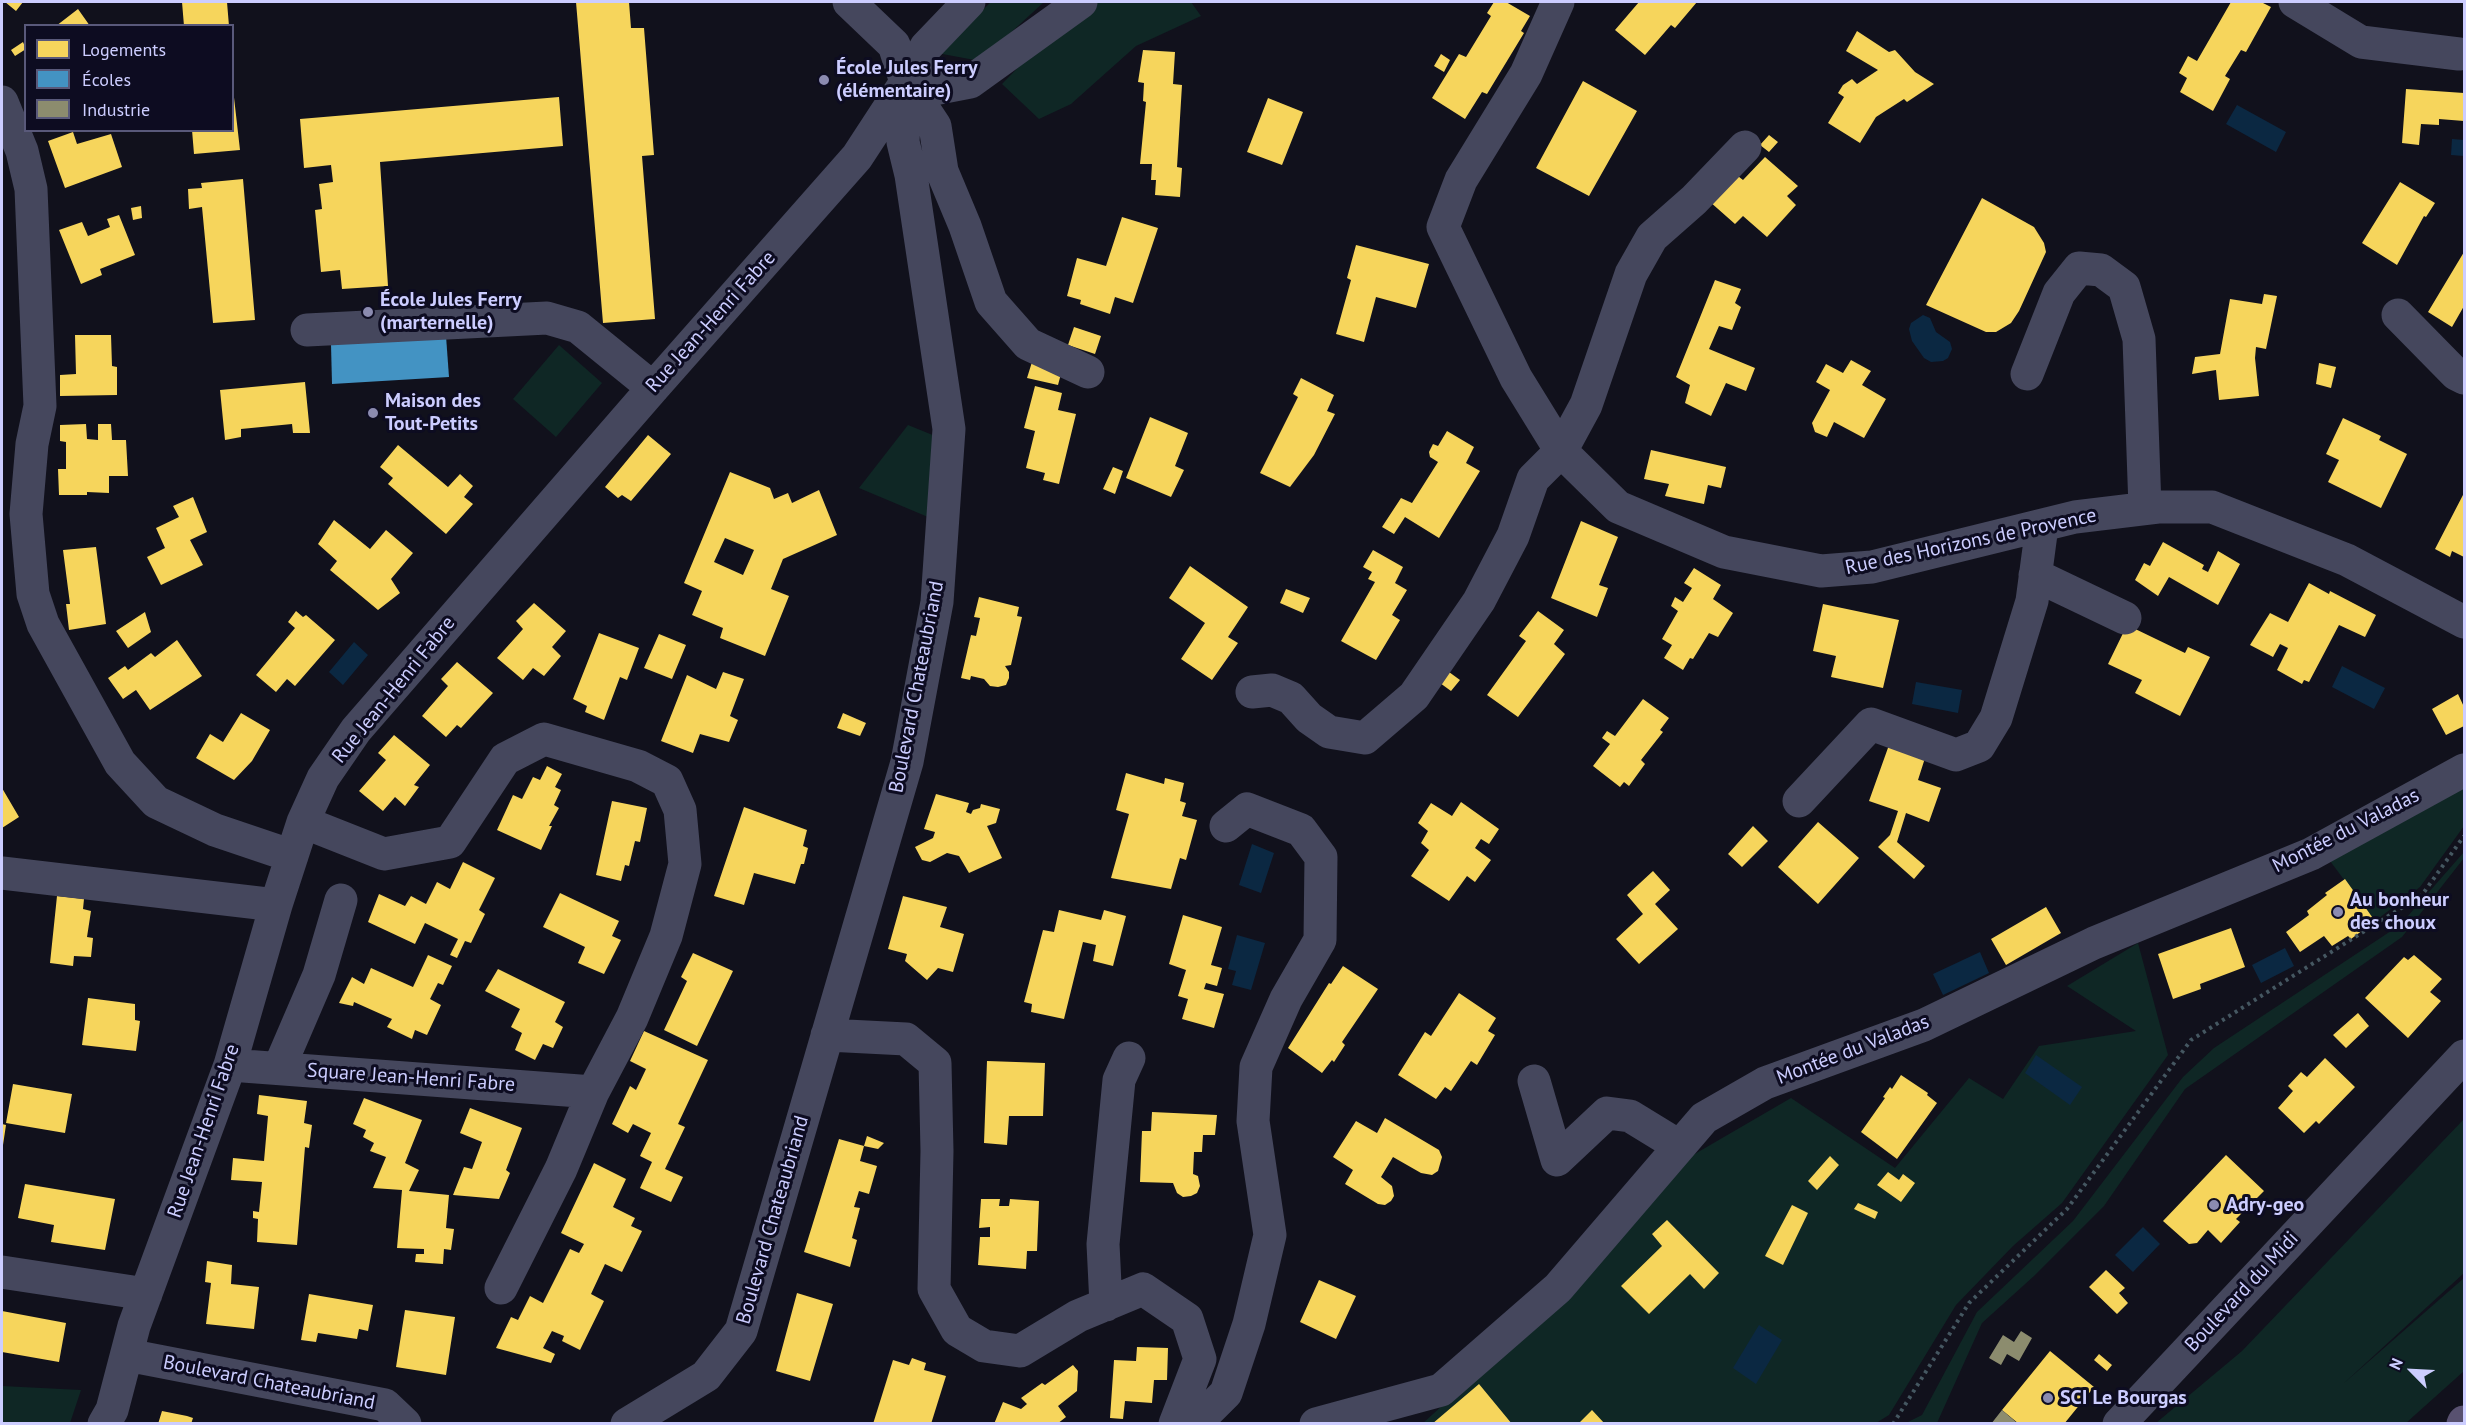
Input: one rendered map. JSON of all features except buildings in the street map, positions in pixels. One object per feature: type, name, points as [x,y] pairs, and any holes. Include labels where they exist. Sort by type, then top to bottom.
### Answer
[{"type":"street","points":[[849,2],[894,45],[906,82],[935,126],[942,171],[965,226],[991,302],[1028,344],[1088,372]]},
{"type":"street","name":"Rue Jean-Henri Fabre","points":[[104,1424],[112,1410],[146,1294],[230,1065],[276,905],[303,822],[323,778],[356,730],[857,157],[926,47],[969,2]]},
{"type":"street","points":[[906,82],[939,88],[970,82],[1081,2]]},
{"type":"street","name":"Rue des Horizons de Provence","points":[[1558,2],[1527,74],[1461,180],[1443,227],[1516,378],[1561,452],[1618,507],[1724,552],[1821,571],[1872,567],[2075,517],[2145,508],[2212,507],[2347,560],[2464,622]]},
{"type":"street","points":[[2295,2],[2361,42],[2458,54]]},
{"type":"street","name":"Boulevard Chateaubriand","points":[[627,1424],[706,1376],[741,1331],[907,762],[937,602],[949,429],[911,175],[903,142],[906,82]]},
{"type":"street","points":[[2,102],[22,151],[31,189],[40,406],[14,510],[33,594],[43,624],[120,763],[156,802],[215,830],[292,856]]},
{"type":"street","points":[[1252,692],[1272,690],[1291,698],[1309,718],[1329,732],[1365,738],[1414,696],[1479,602],[1513,536],[1533,479],[1561,452],[1586,405],[1632,274],[1653,237],[1694,200],[1744,147]]},
{"type":"street","points":[[2028,374],[2059,293],[2079,268],[2101,270],[2124,287],[2139,339],[2145,508]]},
{"type":"street","points":[[2398,315],[2456,374],[2464,378]]},
{"type":"street","points":[[307,330],[547,318],[578,327],[653,388]]},
{"type":"street","points":[[1799,801],[1871,724],[1956,755],[1979,746],[1996,718],[2032,600],[2042,526]]},
{"type":"street","points":[[2035,574],[2125,618]]},
{"type":"street","points":[[303,822],[384,854],[450,842],[505,759],[544,739],[638,766],[668,781],[680,810],[685,864],[666,936],[632,1018],[593,1092],[561,1169],[501,1288]]},
{"type":"street","name":"Montée du Valadas","points":[[1316,1424],[1441,1390],[1558,1288],[1704,1118],[1765,1083],[1924,1025],[2094,943],[2311,854],[2464,770]]},
{"type":"street","points":[[1195,1424],[1226,1393],[1249,1324],[1270,1234],[1253,1121],[1257,1066],[1286,999],[1320,940],[1321,857],[1301,830],[1247,809],[1226,826]]},
{"type":"street","points":[[2,873],[276,905]]},
{"type":"street","points":[[279,1068],[319,975],[341,900]]},
{"type":"street","points":[[827,1035],[906,1039],[935,1063],[937,1151],[934,1289],[957,1330],[984,1346],[1020,1352],[1078,1316],[1143,1289],[1187,1319],[1200,1359],[1175,1424]]},
{"type":"street","name":"Boulevard du Midi","points":[[2119,1424],[2464,1056]]},
{"type":"street","points":[[1106,1305],[1103,1244],[1119,1080],[1129,1058]]},
{"type":"street","name":"Square Jean-Henri Fabre","points":[[230,1065],[593,1092]]},
{"type":"street","points":[[1534,1081],[1557,1160],[1607,1113],[1630,1116],[1679,1146]]},
{"type":"street","points":[[2,1272],[146,1294]]},
{"type":"street","name":"Boulevard Chateaubriand","points":[[127,1355],[385,1405],[405,1424]]},
{"type":"path","points":[[1893,1424],[1970,1303],[2067,1209],[2191,1040],[2422,895],[2464,836]]},
{"type":"green space","points":[[991,2],[1044,2],[980,61],[937,53]]},
{"type":"green space","points":[[1097,2],[1191,2],[1201,16],[1136,46],[1071,104],[1039,119],[1002,84],[1043,42]]},
{"type":"green space","points":[[559,345],[602,383],[556,437],[513,399]]},
{"type":"green space","points":[[908,425],[940,438],[928,517],[859,488]]},
{"type":"green space","points":[[2464,786],[2464,826],[2420,887],[2375,921],[2330,861]]},
{"type":"green space","points":[[2464,852],[2464,858],[2402,937],[2185,1089],[2104,1206],[2034,1276],[1982,1323],[1937,1423],[1906,1423],[1922,1415],[1977,1312],[2073,1221],[2183,1077],[2214,1048],[2400,925]]},
{"type":"green space","points":[[2138,943],[2168,1055],[2062,1203],[2013,1246],[1956,1305],[1889,1415],[1876,1423],[1422,1424],[1582,1279],[1693,1155],[1791,1098],[1895,1168],[1969,1078],[2003,1099],[2039,1046],[2136,1031],[2067,986]]},
{"type":"green space","points":[[2464,1119],[2464,1273],[2343,1384],[2464,1278],[2464,1371],[2406,1423],[2156,1423],[2242,1351]]},
{"type":"green space","points":[[2,1386],[81,1390],[70,1423],[2,1423]]},
{"type":"water","points":[[2237,105],[2286,132],[2276,152],[2226,124]]},
{"type":"water","points":[[2452,139],[2464,140],[2464,156],[2451,155]]},
{"type":"water","points":[[1923,315],[1930,318],[1936,332],[1950,342],[1952,349],[1948,358],[1943,361],[1931,362],[1924,358],[1912,341],[1909,329],[1911,323]]},
{"type":"water","points":[[354,642],[368,655],[343,685],[329,672]]},
{"type":"water","points":[[2342,666],[2385,688],[2374,709],[2332,687]]},
{"type":"water","points":[[1916,682],[1962,690],[1958,713],[1912,704]]},
{"type":"water","points":[[1252,844],[1274,853],[1261,893],[1239,885]]},
{"type":"water","points":[[1237,935],[1265,943],[1251,990],[1232,985],[1236,971],[1228,969]]},
{"type":"water","points":[[2285,948],[2294,966],[2261,983],[2252,965]]},
{"type":"water","points":[[1980,952],[1989,973],[1943,995],[1933,974]]},
{"type":"water","points":[[2036,1055],[2082,1087],[2070,1105],[2025,1073]]},
{"type":"water","points":[[2143,1227],[2160,1244],[2133,1272],[2115,1255]]},
{"type":"water","points":[[1759,1325],[1782,1340],[1756,1384],[1733,1368]]},
{"type":"place","name":"École Jules Ferry (élémentaire)","points":[[824,80]]},
{"type":"place","name":"École Jules Ferry (marternelle)","points":[[368,312]]},
{"type":"place","name":"Maison des Tout-Petits","points":[[373,413]]},
{"type":"place","name":"Au bonheur des choux","points":[[2338,912]]},
{"type":"place","name":"Adry-geo","points":[[2214,1205]]},
{"type":"place","name":"SCI Le Bourgas","points":[[2048,1398]]}]
